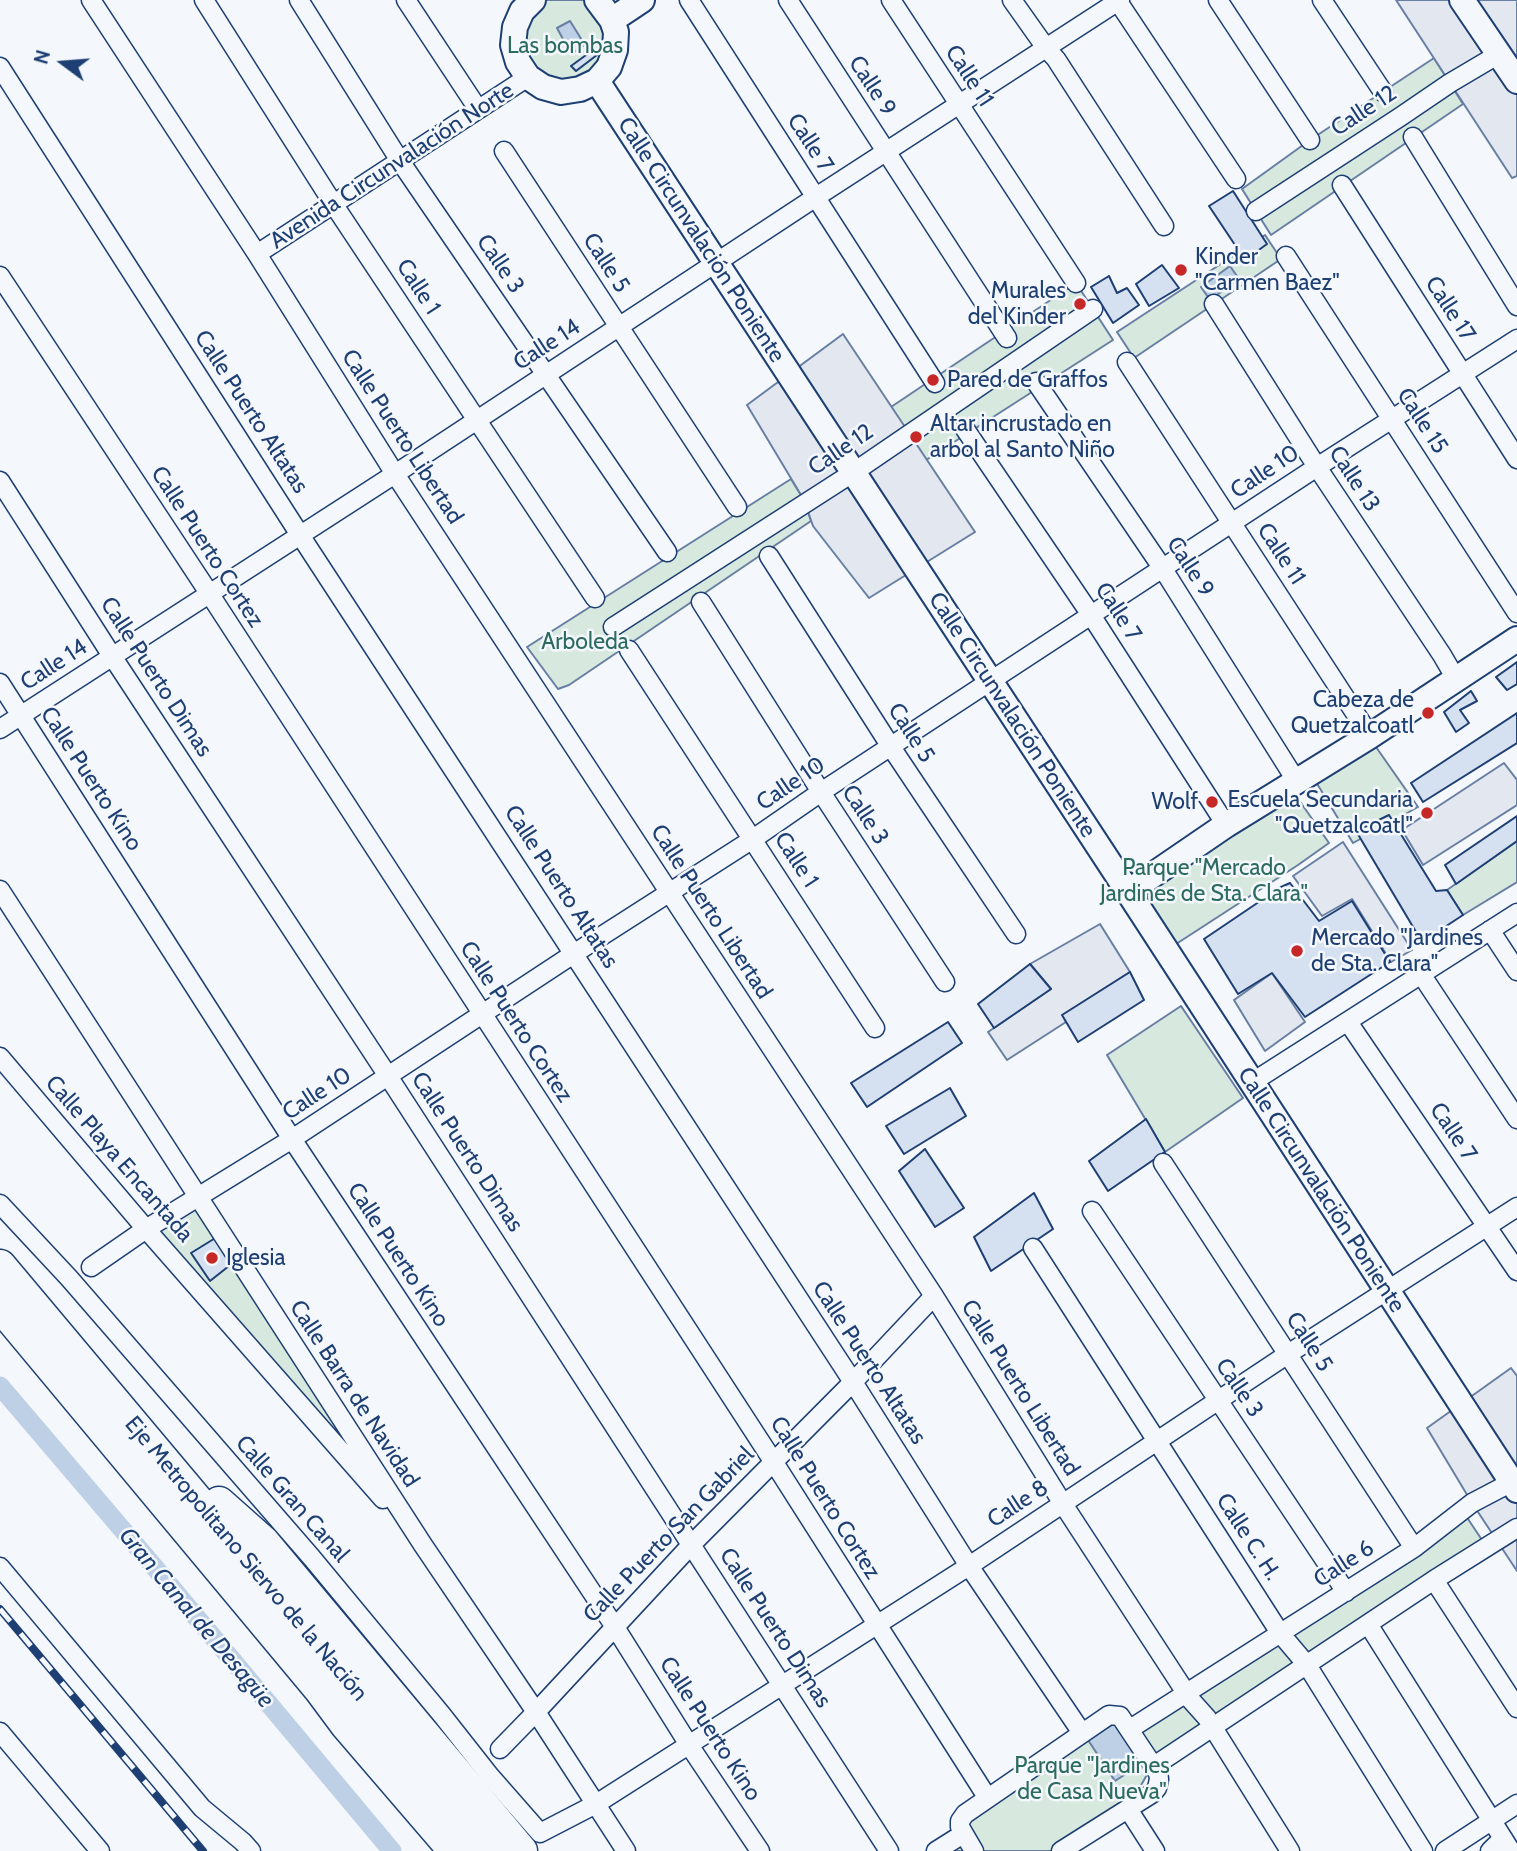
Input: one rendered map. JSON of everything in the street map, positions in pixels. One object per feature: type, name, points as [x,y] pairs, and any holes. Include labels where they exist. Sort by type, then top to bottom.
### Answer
[{"type":"highway","name":"Eje Metropolitano Siervo de la Nación","points":[[0,1266],[491,1851]]},
{"type":"highway","name":"Eje Metropolitano Siervo de la Nación","points":[[0,1305],[311,1678],[346,1724],[456,1851]]},
{"type":"highway","points":[[149,1446],[181,1467],[263,1542],[530,1842]]},
{"type":"highway","points":[[346,1724],[373,1775],[433,1851]]},
{"type":"street","name":"Calle Puerto Libertad","points":[[91,0],[257,254],[395,474],[934,1296],[1063,1504],[1187,1693],[1213,1726],[1290,1851]]},
{"type":"street","name":"Calle 1","points":[[204,0],[334,205],[594,598]]},
{"type":"street","name":"Calle 3","points":[[299,0],[400,161],[667,552]]},
{"type":"street","points":[[406,0],[478,109]]},
{"type":"street","points":[[532,0],[522,10],[516,25],[513,45],[518,62],[528,77],[543,87],[561,92],[580,89],[597,81],[609,67],[615,50],[616,32],[612,20],[597,0]]},
{"type":"street","points":[[612,20],[642,0]]},
{"type":"street","name":"Calle 7","points":[[689,0],[935,383]]},
{"type":"street","name":"Calle 9","points":[[788,0],[1007,338]]},
{"type":"street","name":"Calle 11","points":[[891,0],[1076,283]]},
{"type":"street","points":[[1012,0],[1056,59],[1164,226]]},
{"type":"street","points":[[1118,0],[1236,179]]},
{"type":"street","name":"Calle 14","points":[[0,729],[395,474],[1118,0]]},
{"type":"street","points":[[1218,0],[1310,140]]},
{"type":"street","points":[[1322,0],[1383,92]]},
{"type":"street","points":[[1462,0],[1517,81]]},
{"type":"street","name":"Calle 12","points":[[1256,211],[1450,83],[1499,54]]},
{"type":"street","name":"Calle Puerto Altatas","points":[[0,67],[300,535],[853,1382],[969,1566],[1082,1732]]},
{"type":"street","name":"Avenida Circunvalación Norte","points":[[257,254],[528,77]]},
{"type":"street","name":"Calle Circunvalación Poniente","points":[[597,81],[1514,1486]]},
{"type":"street","points":[[1413,137],[1517,306]]},
{"type":"street","name":"Calle 5","points":[[504,151],[737,507]]},
{"type":"street","name":"Calle 17","points":[[1342,186],[1517,459]]},
{"type":"street","name":"Calle 15","points":[[1286,256],[1517,613]]},
{"type":"street","name":"Calle Puerto Cortez","points":[[0,276],[773,1461],[987,1797]]},
{"type":"street","name":"Calle 13","points":[[1214,304],[1456,679]]},
{"type":"street","name":"Calle 12","points":[[613,627],[854,472],[1093,309]]},
{"type":"street","name":"Calle 10","points":[[91,1267],[753,839],[1317,467],[1517,339]]},
{"type":"street","name":"Calle 11","points":[[1127,362],[1370,736]]},
{"type":"street","name":"Calle 9","points":[[1036,382],[1163,569],[1297,782]]},
{"type":"street","name":"Calle 7","points":[[965,429],[1091,615],[1226,825]]},
{"type":"street","name":"Calle Puerto Dimas","points":[[0,481],[889,1851]]},
{"type":"street","name":"Calle 5","points":[[769,556],[891,747],[1016,934]]},
{"type":"street","name":"Calle 3","points":[[701,602],[945,982]]},
{"type":"street","points":[[1128,892],[1226,825],[1370,736],[1517,639]]},
{"type":"street","name":"Calle 1","points":[[629,650],[875,1028]]},
{"type":"street","name":"Calle Puerto Kino","points":[[0,683],[292,1139],[760,1851]]},
{"type":"street","name":"Calle Barra de Navidad","points":[[0,890],[423,1545],[626,1851]]},
{"type":"street","points":[[1251,1083],[1517,913]]},
{"type":"street","points":[[1490,930],[1517,971]]},
{"type":"street","points":[[1421,974],[1517,1119]]},
{"type":"street","name":"Calle 7","points":[[1348,1022],[1517,1271]]},
{"type":"street","name":"Calle Playa Encantada","points":[[0,1058],[423,1545]]},
{"type":"street","name":"Calle 5","points":[[1163,1163],[1414,1548]]},
{"type":"street","name":"Calle Gran Canal","points":[[0,1204],[69,1278],[312,1558],[490,1776],[530,1842]]},
{"type":"street","name":"Calle 8","points":[[530,1842],[596,1804],[969,1566],[1288,1354],[1517,1207]]},
{"type":"street","name":"Calle 3","points":[[1092,1210],[1346,1592]]},
{"type":"street","name":"Calle C. H.","points":[[1033,1248],[1280,1633],[1307,1665],[1423,1851]]},
{"type":"street","name":"Calle Puerto San Gabriel","points":[[500,1749],[692,1544],[934,1296]]},
{"type":"street","name":"Calle 6","points":[[1130,1729],[1414,1548],[1472,1503],[1514,1486]]},
{"type":"street","points":[[1154,1766],[1517,1528]]},
{"type":"street","points":[[0,1567],[202,1808],[251,1851]]},
{"type":"street","points":[[1434,1580],[1517,1708]]},
{"type":"street","points":[[1368,1624],[1492,1821],[1501,1847]]},
{"type":"street","points":[[936,1851],[961,1828],[965,1814],[987,1797],[1109,1715],[1120,1716],[1154,1766],[1159,1779],[1157,1788],[1061,1851]]},
{"type":"street","points":[[0,1732],[100,1851]]},
{"type":"street","points":[[1445,1851],[1517,1804]]},
{"type":"street","points":[[1128,1809],[1156,1851]]},
{"type":"street","points":[[961,1828],[974,1851]]},
{"type":"green space","name":"Las bombas","points":[[533,0],[597,0],[615,50],[580,90],[528,77],[516,25]]},
{"type":"green space","points":[[1434,58],[1463,104],[1271,235],[1242,189],[1310,140]]},
{"type":"green space","points":[[1265,235],[1281,259],[1134,358],[1117,332]]},
{"type":"green space","points":[[1076,283],[1113,340],[923,462],[888,409]]},
{"type":"green space","name":"Arboleda","points":[[791,479],[804,500],[811,521],[569,685],[558,689],[527,647]]},
{"type":"green space","points":[[1376,747],[1418,807],[1353,843],[1316,782]]},
{"type":"green space","name":"Parque \"Mercado Jardines de Sta. Clara\"","points":[[1287,783],[1329,843],[1173,946],[1131,884]]},
{"type":"green space","points":[[1517,841],[1517,882],[1463,915],[1447,890]]},
{"type":"green space","points":[[1181,1006],[1243,1098],[1165,1152],[1107,1055]]},
{"type":"green space","points":[[196,1202],[347,1432],[337,1439],[152,1229]]},
{"type":"green space","name":"Parque \"Jardines de Casa Nueva\"","points":[[1462,1510],[1486,1546],[1152,1766],[1128,1808],[1063,1851],[938,1851],[964,1834],[956,1821],[1085,1732],[1128,1727],[1408,1541]]},
{"type":"shaded area","points":[[1396,0],[1517,0],[1517,176],[1512,178]]},
{"type":"shaded area","points":[[843,334],[975,532],[869,598],[813,526],[804,500],[747,405]]},
{"type":"shaded area","points":[[1504,763],[1517,780],[1517,805],[1423,865],[1402,830]]},
{"type":"shaded area","points":[[1343,842],[1412,950],[1391,962],[1352,899],[1322,916],[1293,876]]},
{"type":"shaded area","points":[[1100,924],[1130,972],[1063,1015],[1066,1022],[1007,1060],[988,1032],[1051,989],[1030,964]]},
{"type":"shaded area","points":[[1272,973],[1305,1022],[1265,1051],[1234,1000]]},
{"type":"shaded area","points":[[1511,1368],[1517,1376],[1517,1571],[1427,1428]]},
{"type":"water","points":[[570,21],[585,45],[571,54],[557,28]]},
{"type":"water","points":[[1230,266],[1239,279],[1210,300],[1201,287]]},
{"type":"water","points":[[1115,1723],[1141,1764],[1115,1781],[1088,1740]]},
{"type":"building","points":[[593,50],[597,55],[576,71],[571,66]]},
{"type":"building","points":[[1233,191],[1267,244],[1245,260],[1209,206]]},
{"type":"building","points":[[1162,265],[1179,288],[1149,306],[1136,284]]},
{"type":"building","points":[[1109,276],[1117,293],[1127,288],[1139,305],[1113,323],[1091,287]]},
{"type":"building","points":[[1517,662],[1517,684],[1507,690],[1496,677]]},
{"type":"building","points":[[1471,691],[1477,701],[1460,710],[1469,723],[1456,732],[1444,712]]},
{"type":"building","points":[[1517,713],[1517,743],[1423,802],[1411,783]]},
{"type":"building","points":[[1389,815],[1436,891],[1447,890],[1463,915],[1422,942],[1356,831]]},
{"type":"building","points":[[1517,816],[1517,841],[1456,884],[1445,865]]},
{"type":"building","name":"Mercado \"Jardines de Sta. Clara\"","points":[[1290,883],[1319,921],[1352,901],[1390,962],[1305,1017],[1272,973],[1238,994],[1204,939]]},
{"type":"building","points":[[1030,964],[1051,989],[994,1028],[978,1004]]},
{"type":"building","points":[[1130,972],[1144,1000],[1078,1042],[1062,1015]]},
{"type":"building","points":[[948,1022],[962,1043],[867,1107],[851,1083]]},
{"type":"building","points":[[950,1088],[966,1116],[904,1154],[886,1126]]},
{"type":"building","points":[[1146,1119],[1165,1152],[1108,1191],[1089,1161]]},
{"type":"building","points":[[925,1149],[964,1208],[935,1227],[899,1171]]},
{"type":"building","points":[[1034,1193],[1053,1229],[991,1271],[974,1237]]},
{"type":"building","name":"Iglesia","points":[[217,1237],[234,1262],[210,1281],[191,1253]]},
{"type":"waterway","name":"Gran Canal de Desagüe","points":[[0,1386],[392,1851]]},
{"type":"railway","points":[[0,1609],[203,1851]]},
{"type":"place","name":"Kinder \"Carmen Baez\"","points":[[1181,270]]},
{"type":"place","name":"Murales del Kinder","points":[[1080,304]]},
{"type":"place","name":"Pared de Graffos","points":[[933,380]]},
{"type":"place","name":"Altar incrustado en arbol al Santo Niño","points":[[916,437]]},
{"type":"place","name":"Cabeza de Quetzalcoatl","points":[[1428,713]]},
{"type":"place","name":"Wolf","points":[[1212,802]]},
{"type":"place","name":"Escuela Secundaria \"Quetzalcoatl\"","points":[[1427,813]]},
{"type":"place","name":"Mercado \"Jardines de Sta. Clara\"","points":[[1297,951]]},
{"type":"place","name":"Iglesia","points":[[212,1258]]}]
